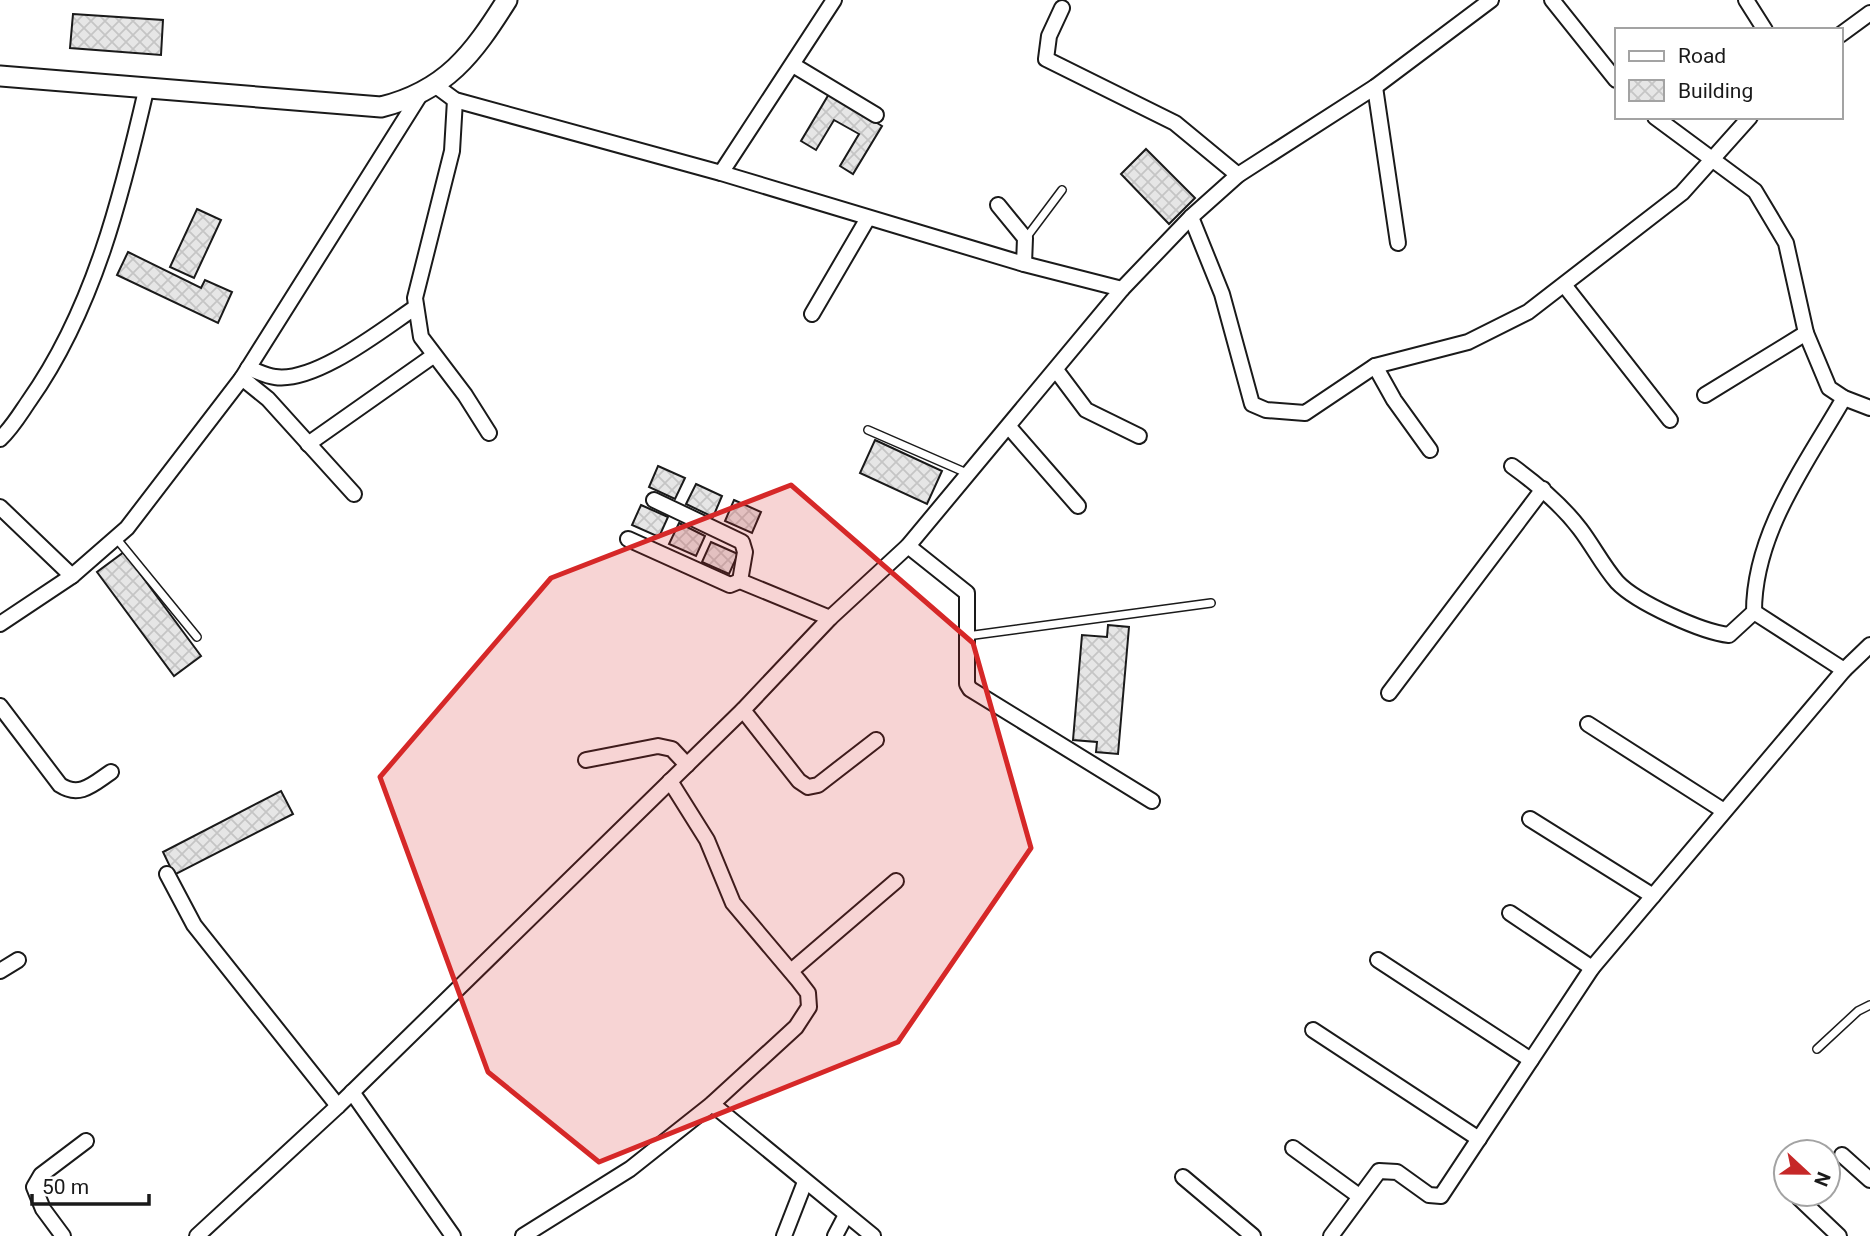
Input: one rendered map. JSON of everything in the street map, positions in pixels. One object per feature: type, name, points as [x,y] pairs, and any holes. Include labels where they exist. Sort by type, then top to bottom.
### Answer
[{"type":"main road","points":[[0,76],[381,107],[428,90],[480,44],[507,0]]},
{"type":"street","points":[[721,173],[834,0]]},
{"type":"street","points":[[197,1236],[338,1106],[743,710],[830,618],[908,546],[970,475],[1122,289],[1191,217],[1238,176],[1375,87],[1491,0]]},
{"type":"street","points":[[1552,0],[1615,79]]},
{"type":"street","points":[[1746,0],[1764,28]]},
{"type":"street","points":[[1062,8],[1049,36],[1046,59],[1175,123],[1238,176]]},
{"type":"street","points":[[1842,34],[1870,13]]},
{"type":"street","points":[[793,65],[876,115]]},
{"type":"street","points":[[0,439],[51,370],[73,330],[124,186],[147,86]]},
{"type":"street","points":[[1375,87],[1398,243]]},
{"type":"street","points":[[0,624],[72,576],[127,527],[246,373],[428,90],[455,100],[721,173],[1024,264],[1122,289]]},
{"type":"street","points":[[455,100],[452,150],[415,298],[421,337],[465,395],[489,433]]},
{"type":"street","points":[[1658,119],[1755,191],[1786,243],[1806,333],[1829,388],[1844,398],[1870,408]]},
{"type":"street","points":[[1191,217],[1222,294],[1252,404],[1266,410],[1305,414],[1375,366],[1468,342],[1528,312],[1682,193],[1748,119]]},
{"type":"street","points":[[998,205],[1025,239],[1024,264]]},
{"type":"street","points":[[813,314],[868,218]]},
{"type":"street","points":[[1565,286],[1670,420]]},
{"type":"street","points":[[246,373],[275,377],[305,374],[340,356],[416,307]]},
{"type":"street","points":[[1705,395],[1806,333]]},
{"type":"street","points":[[308,444],[433,356]]},
{"type":"street","points":[[1375,366],[1394,400],[1430,450]]},
{"type":"street","points":[[1056,370],[1086,410],[1139,436]]},
{"type":"street","points":[[246,373],[354,494]]},
{"type":"street","points":[[1512,466],[1544,489],[1578,526],[1618,583],[1648,603],[1714,634],[1729,635],[1754,611],[1754,583],[1777,516],[1844,398]]},
{"type":"street","points":[[1009,427],[1078,506]]},
{"type":"street","points":[[1390,693],[1544,489]]},
{"type":"street","points":[[654,500],[742,542],[745,552],[740,581]]},
{"type":"street","points":[[0,507],[72,576]]},
{"type":"street","points":[[628,539],[730,585],[740,581],[830,618]]},
{"type":"street","points":[[908,546],[967,593],[967,684],[970,689],[1152,801]]},
{"type":"street","points":[[1754,611],[1844,670]]},
{"type":"street","points":[[1331,1236],[1379,1171],[1397,1172],[1429,1195],[1441,1196],[1592,968],[1844,670],[1870,645]]},
{"type":"street","points":[[0,706],[60,785],[71,792],[83,790],[111,772]]},
{"type":"street","points":[[743,710],[799,781],[808,787],[818,785],[876,740]]},
{"type":"street","points":[[1588,724],[1724,811]]},
{"type":"street","points":[[586,760],[658,746],[672,749],[687,765]]},
{"type":"street","points":[[523,1236],[630,1169],[712,1104],[796,1027],[809,1007],[808,993],[733,904],[707,840],[670,781]]},
{"type":"street","points":[[1530,819],[1653,896]]},
{"type":"street","points":[[167,874],[194,925],[338,1106]]},
{"type":"street","points":[[791,971],[897,881]]},
{"type":"street","points":[[1510,913],[1592,968]]},
{"type":"street","points":[[0,971],[18,960]]},
{"type":"street","points":[[1378,960],[1531,1060]]},
{"type":"street","points":[[1313,1030],[1479,1139]]},
{"type":"street","points":[[352,1092],[453,1236]]},
{"type":"street","points":[[712,1104],[873,1236]]},
{"type":"street","points":[[63,1236],[43,1209],[34,1187],[41,1175],[86,1141]]},
{"type":"street","points":[[1293,1148],[1359,1196]]},
{"type":"street","points":[[1842,1155],[1870,1180]]},
{"type":"street","points":[[1183,1177],[1253,1236]]},
{"type":"street","points":[[784,1236],[804,1182]]},
{"type":"street","points":[[1810,1208],[1839,1236]]},
{"type":"street","points":[[835,1236],[846,1215]]},
{"type":"lane","points":[[1025,239],[1062,190]]},
{"type":"lane","points":[[868,430],[970,475]]},
{"type":"lane","points":[[115,538],[197,637]]},
{"type":"lane","points":[[967,636],[1211,603]]},
{"type":"lane","points":[[1817,1049],[1858,1011],[1870,1005]]},
{"type":"highlighted area","points":[[791,485],[973,643],[1031,848],[898,1042],[599,1162],[488,1072],[380,777],[551,578]]},
{"type":"building","points":[[73,14],[163,20],[161,55],[70,48]]},
{"type":"building","points":[[829,94],[882,126],[853,174],[840,166],[859,134],[834,120],[816,150],[801,141]]},
{"type":"building","points":[[1146,149],[1195,198],[1169,224],[1121,174]]},
{"type":"building","points":[[197,209],[221,220],[194,278],[170,267]]},
{"type":"building","points":[[128,252],[201,288],[205,280],[232,292],[218,323],[117,275]]},
{"type":"building","points":[[875,440],[942,471],[927,504],[860,473]]},
{"type":"building","points":[[658,466],[685,478],[675,499],[649,487]]},
{"type":"building","points":[[696,484],[722,496],[713,517],[686,504]]},
{"type":"building","points":[[734,500],[761,512],[752,533],[725,521]]},
{"type":"building","points":[[641,505],[668,517],[659,537],[632,525]]},
{"type":"building","points":[[679,523],[705,536],[696,556],[669,544]]},
{"type":"building","points":[[711,542],[738,554],[729,574],[702,562]]},
{"type":"building","points":[[124,552],[201,656],[174,676],[97,572]]},
{"type":"building","points":[[1108,625],[1129,627],[1118,754],[1096,752],[1097,742],[1073,740],[1082,635],[1107,637]]},
{"type":"building","points":[[281,791],[293,814],[174,875],[163,852]]}]
